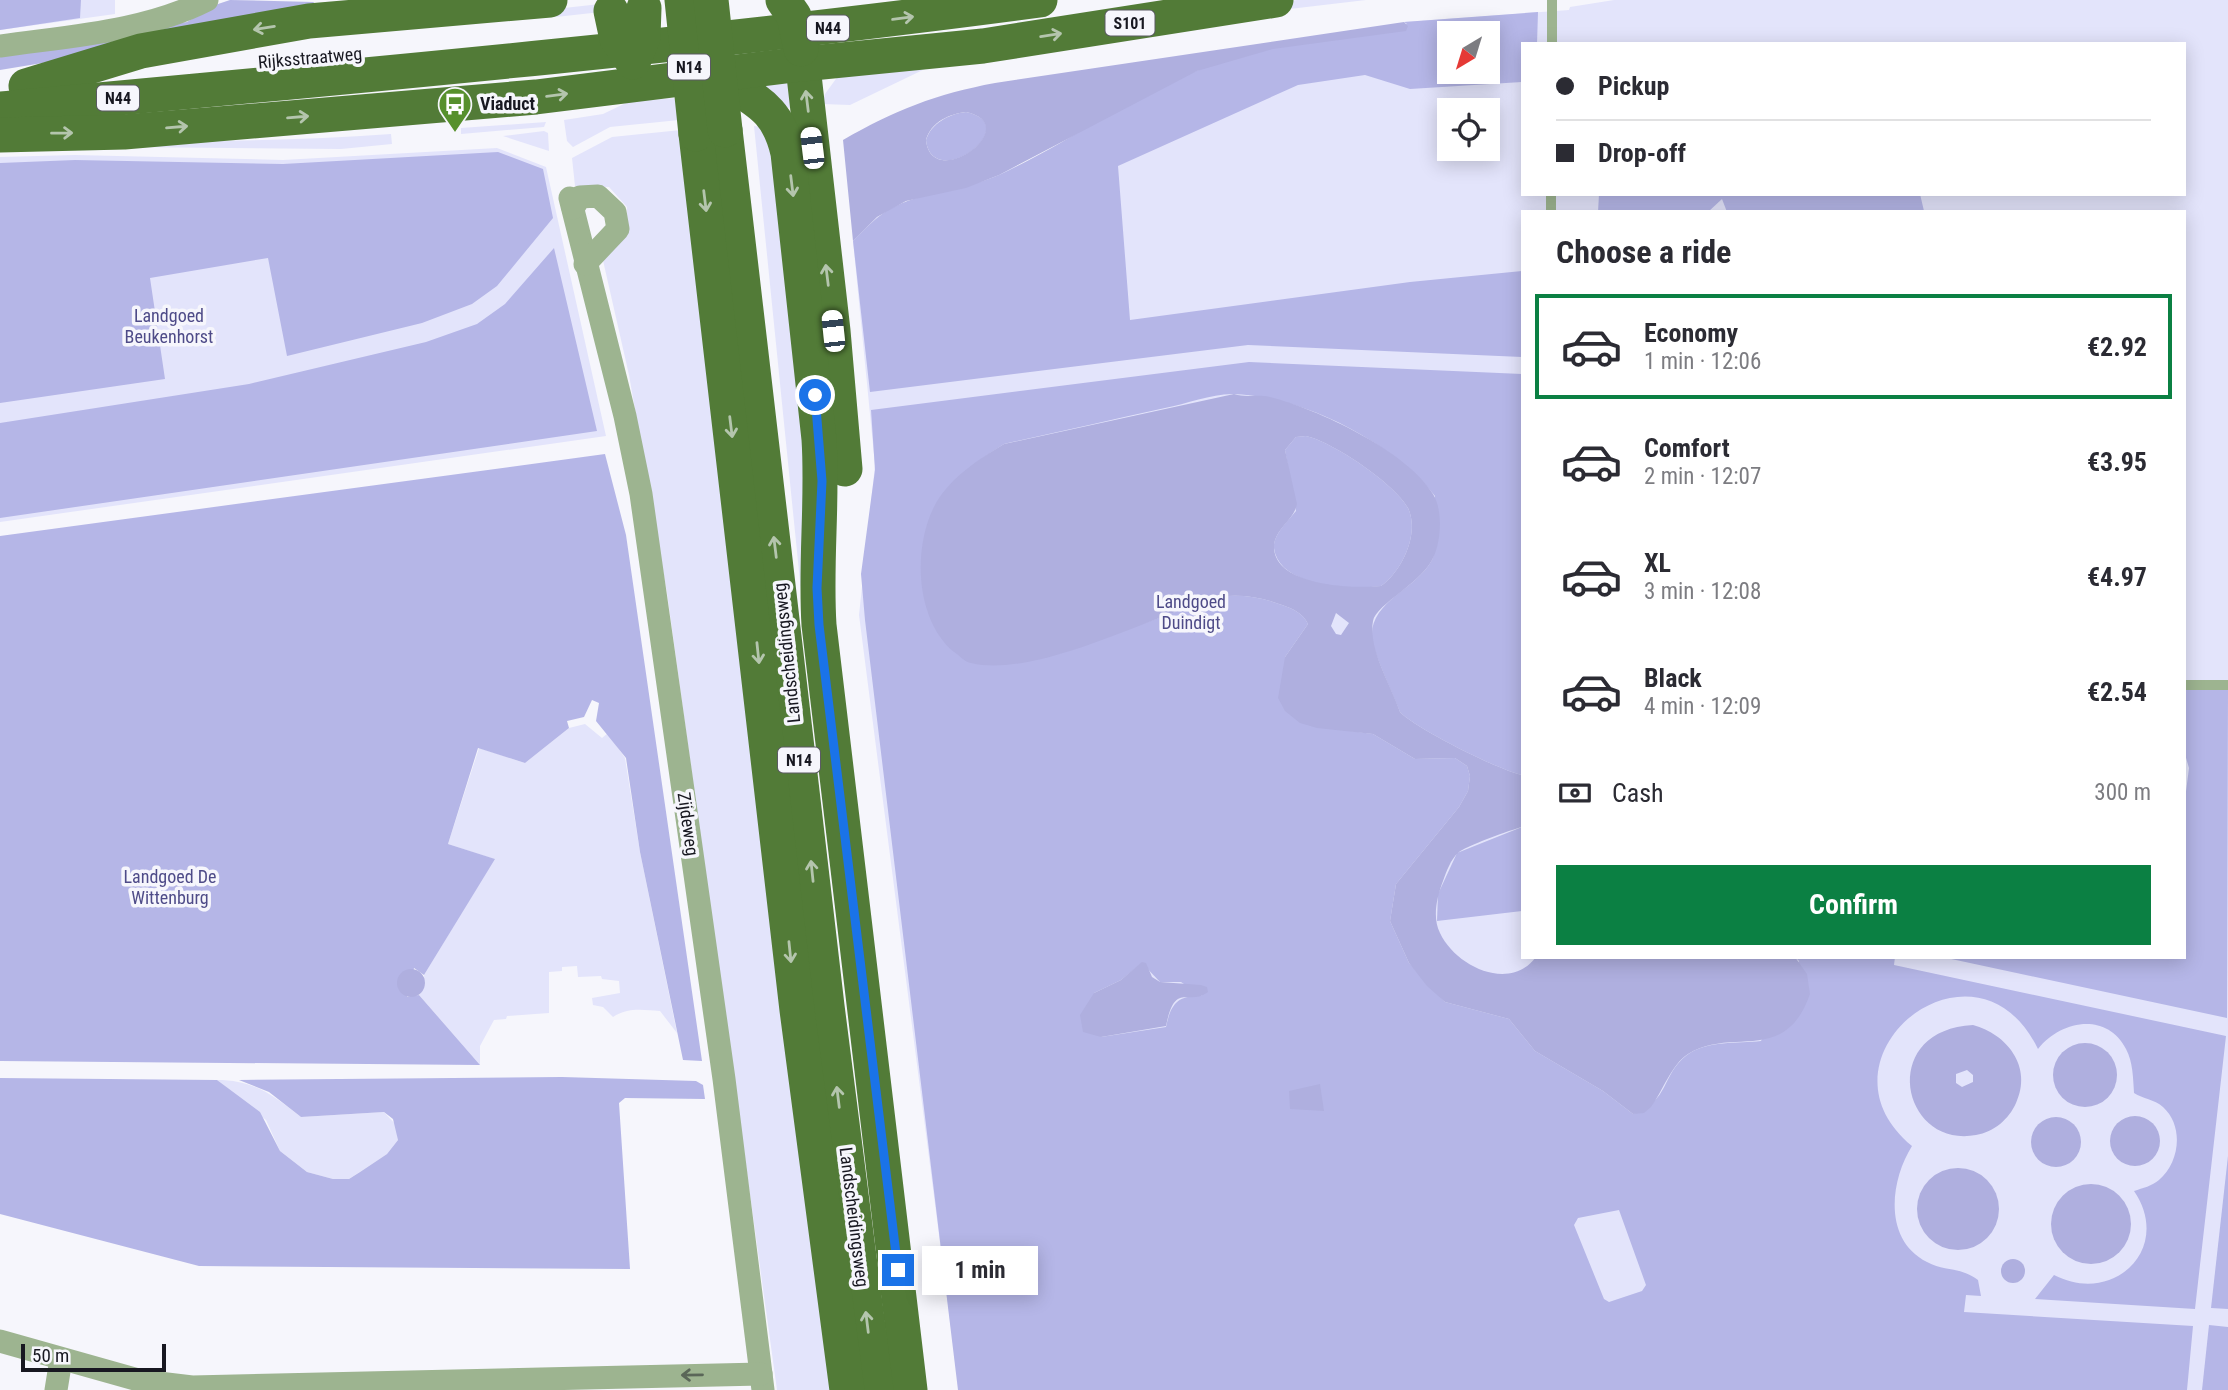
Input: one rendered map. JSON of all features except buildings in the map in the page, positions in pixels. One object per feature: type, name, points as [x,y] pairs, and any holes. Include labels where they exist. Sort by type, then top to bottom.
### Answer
[{"type":"main road","points":[[354,0],[386,16]]},
{"type":"main road","name":"N44","points":[[13,87],[141,51],[316,10],[386,16],[550,0]]},
{"type":"main road","name":"Landscheidingsweg","points":[[682,0],[711,132],[876,1390]]},
{"type":"main road","name":"Landscheidingsweg","points":[[711,0],[711,132],[797,1010],[847,1390]]},
{"type":"main road","name":"N14","points":[[783,0],[794,16],[802,56],[844,451],[845,484],[827,626],[826,681]]},
{"type":"main road","name":"N44","points":[[0,135],[124,132],[624,38],[875,0]]},
{"type":"main road","name":"N44","points":[[624,38],[835,27],[1040,0]]},
{"type":"main road","name":"S101","points":[[858,58],[983,46],[1276,0]]},
{"type":"main road","name":"N44","points":[[624,38],[679,80],[717,75],[802,56],[858,58]]},
{"type":"main road","name":"Rijksstraatweg","points":[[13,87],[624,38]]},
{"type":"main road","name":"Rijksstraatweg","points":[[0,109],[624,38]]},
{"type":"main road","name":"N14","points":[[717,75],[768,109],[783,131],[788,153],[820,439],[822,481],[817,588],[826,681],[910,1390]]},
{"type":"main road","name":"N14","points":[[907,1350],[918,1390]]},
{"type":"street","points":[[0,46],[146,23],[180,14],[207,0]]},
{"type":"street","name":"Zijdeweg","points":[[585,264],[618,229],[615,212],[598,196],[580,197],[572,203],[585,264],[625,416],[643,505],[724,1079],[762,1382]]},
{"type":"street","points":[[0,1341],[142,1381],[192,1387],[762,1382]]},
{"type":"street","points":[[56,1390],[61,1359]]},
{"type":"lane","points":[[1552,0],[1552,42]]},
{"type":"lane","points":[[2186,685],[2228,685]]},
{"type":"green space","points":[[0,0],[115,0],[115,14],[0,30]]},
{"type":"green space","points":[[0,0],[81,0],[80,18],[0,30]]},
{"type":"green space","points":[[230,0],[314,2],[310,10],[103,53],[0,70],[0,49],[187,22],[212,6]]},
{"type":"green space","points":[[1297,0],[1366,0],[1281,10],[927,68],[850,105],[822,104],[825,94],[838,76],[1123,33]]},
{"type":"green space","name":"Landgoed Duindigt","points":[[1614,0],[2228,0],[2228,1390],[959,1390],[859,615],[875,465],[853,241],[877,217],[1407,24],[1404,22],[1569,10],[1570,7]]},
{"type":"green space","points":[[600,4],[601,12],[556,17],[555,9]]},
{"type":"green space","points":[[1538,12],[1537,42],[1521,42],[1521,82],[1500,83],[1500,21],[1437,21],[1437,84],[1490,84],[1410,89],[1365,75],[1298,85],[1118,166],[1130,320],[1410,282],[1521,271],[1521,357],[1248,345],[870,392],[853,241],[883,213],[914,199],[999,175],[1170,82],[1196,71],[1247,54],[1407,24],[1404,22]]},
{"type":"green space","points":[[790,75],[794,107],[779,109],[753,88]]},
{"type":"green space","points":[[677,98],[679,120],[610,127],[573,147],[567,141],[564,120],[603,114],[630,101]]},
{"type":"green space","points":[[966,112],[982,119],[986,129],[982,141],[957,158],[943,160],[932,155],[926,140],[928,134],[936,124],[947,117]]},
{"type":"green space","points":[[546,122],[544,127],[461,134],[461,128]]},
{"type":"green space","points":[[754,126],[768,128],[808,422],[803,611]]},
{"type":"green space","points":[[681,130],[833,1390],[777,1390],[667,593],[629,375],[602,256],[626,233],[627,207],[609,187],[575,186],[572,158],[612,137]]},
{"type":"green space","points":[[544,131],[548,133],[549,151],[503,136]]},
{"type":"green space","points":[[391,134],[392,144],[341,149],[16,146],[297,139]]},
{"type":"green space","name":"Landgoed Beukenhorst","points":[[497,148],[546,167],[606,436],[0,522],[0,157],[75,155],[283,160]]},
{"type":"green space","points":[[498,152],[543,169],[553,218],[497,286],[472,304],[422,323],[287,356],[268,258],[150,278],[165,379],[0,403],[0,163],[75,160],[283,164]]},
{"type":"green space","points":[[1599,196],[1920,196],[1924,210],[1726,210],[1722,199],[1710,210],[1598,210]]},
{"type":"green space","points":[[554,248],[597,431],[0,518],[0,423],[249,384],[426,342],[477,324],[505,304]]},
{"type":"green space","points":[[1249,362],[1521,374],[1521,775],[1458,748],[1400,712],[1376,653],[1372,637],[1378,614],[1416,580],[1434,555],[1435,496],[1395,457],[1370,440],[1315,412],[1286,403],[1258,396],[1216,396],[1004,444],[959,478],[943,495],[933,513],[926,533],[923,556],[928,612],[1058,654],[1218,597],[1256,598],[1297,612],[1308,624],[1285,657],[1351,731],[1373,734],[1415,759],[1455,758],[1467,766],[1470,776],[1468,791],[1459,807],[1396,884],[1390,921],[1409,963],[1445,1002],[1509,1019],[1535,1051],[1603,1091],[1633,1114],[1653,1102],[1679,1063],[1695,1050],[1713,1045],[1761,1041],[1799,961],[1797,959],[1895,959],[1894,965],[2226,1036],[2195,1309],[2035,1299],[2054,1275],[2076,1283],[2097,1283],[2116,1277],[2131,1266],[2142,1251],[2146,1233],[2144,1212],[2134,1191],[2159,1180],[2175,1154],[2176,1134],[2170,1115],[2160,1104],[2134,1093],[2132,1070],[2126,1049],[2107,1029],[2083,1024],[2070,1027],[2047,1039],[2038,1049],[2010,1013],[1977,997],[1942,1000],[1911,1016],[1888,1043],[1878,1076],[1884,1111],[1912,1146],[1895,1192],[1897,1225],[1903,1240],[1927,1262],[1965,1273],[1978,1280],[1981,1296],[1966,1295],[1964,1312],[2193,1326],[2187,1390],[958,1390],[865,620],[861,574],[875,470],[871,410]],"holes":[[[1142,963],[1160,982],[1181,982],[1202,996],[1187,997],[1177,1002],[1170,1012],[1166,1027],[1101,1037],[1094,993],[1121,980]],[[1619,1210],[1646,1285],[1642,1291],[1609,1302],[1604,1299],[1574,1225],[1578,1218]]]},
{"type":"green space","points":[[1306,436],[1331,446],[1362,465],[1390,487],[1408,508],[1412,529],[1407,551],[1396,571],[1381,586],[1319,584],[1289,571],[1279,561],[1274,543],[1296,511],[1285,450],[1296,437]]},
{"type":"green space","name":"Landgoed De Wittenburg","points":[[605,454],[626,535],[702,1061],[683,1060],[640,852],[626,758],[596,721],[599,703],[592,700],[584,717],[567,721],[569,728],[525,763],[478,748],[448,844],[495,859],[424,975],[414,968],[407,997],[419,995],[480,1065],[0,1061],[0,536]]},
{"type":"green space","points":[[2186,690],[2228,690],[2227,1018],[1951,959],[2186,959],[2186,791],[2189,768],[2186,758]]},
{"type":"green space","points":[[585,724],[602,738],[608,733],[625,758],[640,852],[677,1033],[660,1011],[630,1010],[613,1017],[603,1007],[593,1005],[592,998],[620,993],[619,981],[602,979],[601,976],[578,977],[577,966],[562,967],[562,971],[549,972],[549,1013],[507,1016],[506,1019],[494,1020],[480,1046],[480,1065],[419,995],[425,986],[424,975],[494,859],[448,844],[479,748],[525,763],[569,728]]},
{"type":"green space","points":[[1521,827],[1521,911],[1437,921],[1438,894],[1457,853]]},
{"type":"green space","points":[[562,1077],[696,1081],[703,1085],[705,1099],[625,1098],[619,1103],[630,1269],[199,1266],[0,1214],[0,1078],[217,1080],[260,1112],[280,1151],[307,1172],[333,1179],[349,1179],[387,1154],[398,1140],[393,1119],[384,1112],[301,1117],[269,1092],[239,1080]]},
{"type":"green space","points":[[217,1080],[242,1083],[262,1090],[301,1117],[384,1112],[397,1126],[398,1140],[387,1154],[349,1179],[333,1179],[307,1172],[280,1151],[266,1120]]},
{"type":"green space","points":[[2228,1156],[2228,1309],[2211,1308]]},
{"type":"green space","points":[[2209,1325],[2228,1327],[2228,1390],[2202,1390]]},
{"type":"shaded area","points":[[1404,22],[1408,26],[1406,31],[1273,49],[1197,71],[999,175],[966,188],[906,201],[877,217],[853,241],[843,140],[916,104],[995,83]],"holes":[[[966,112],[982,119],[986,129],[981,141],[971,151],[957,158],[943,160],[932,155],[926,140],[936,124]]]},
{"type":"shaded area","points":[[1234,394],[1270,397],[1290,403],[1336,422],[1383,448],[1420,478],[1433,494],[1440,516],[1436,549],[1429,566],[1382,607],[1373,621],[1372,632],[1377,655],[1400,712],[1458,748],[1521,775],[1521,827],[1462,850],[1447,870],[1436,914],[1440,933],[1448,945],[1471,965],[1498,974],[1512,973],[1534,959],[1796,959],[1807,974],[1810,994],[1799,1016],[1787,1030],[1772,1037],[1705,1046],[1688,1054],[1672,1071],[1651,1107],[1644,1113],[1633,1114],[1603,1091],[1535,1051],[1509,1019],[1445,1002],[1427,986],[1409,963],[1390,921],[1396,884],[1459,807],[1468,791],[1470,776],[1467,766],[1455,758],[1415,759],[1373,734],[1317,728],[1300,723],[1285,711],[1278,698],[1285,657],[1308,624],[1300,614],[1290,608],[1256,598],[1231,596],[1206,600],[1077,649],[1020,663],[994,666],[965,660],[941,638],[931,621],[921,582],[921,561],[928,520],[936,503],[942,493],[975,463],[1004,444]],"holes":[[[1306,436],[1347,455],[1377,476],[1408,508],[1412,529],[1407,551],[1396,571],[1381,586],[1353,587],[1317,582],[1286,570],[1277,559],[1275,540],[1297,504],[1285,450],[1296,437]],[[1336,613],[1349,623],[1341,635],[1336,634],[1331,626]]]},
{"type":"shaded area","points":[[1142,962],[1146,963],[1152,977],[1160,982],[1201,985],[1207,987],[1208,992],[1201,996],[1178,999],[1166,1026],[1101,1037],[1083,1032],[1080,1015],[1094,993],[1121,980]]},
{"type":"shaded area","points":[[411,969],[421,973],[425,983],[421,993],[411,997],[401,993],[397,983],[401,973]]},
{"type":"shaded area","points":[[1973,1025],[1996,1036],[2014,1054],[2021,1077],[2020,1090],[2013,1109],[1995,1128],[1976,1135],[1950,1134],[1930,1124],[1917,1108],[1910,1087],[1912,1066],[1922,1046],[1942,1032]],"holes":[[[1967,1070],[1973,1075],[1973,1082],[1962,1087],[1956,1083],[1956,1074]]]},
{"type":"shaded area","points":[[2085,1043],[2103,1049],[2111,1057],[2117,1075],[2111,1093],[2103,1101],[2085,1107],[2067,1101],[2059,1093],[2053,1075],[2059,1057],[2067,1049]]},
{"type":"shaded area","points":[[1320,1084],[1324,1111],[1290,1109],[1289,1091]]},
{"type":"shaded area","points":[[2135,1116],[2153,1123],[2160,1141],[2153,1159],[2135,1166],[2117,1159],[2110,1141],[2117,1123]]},
{"type":"shaded area","points":[[2056,1117],[2074,1124],[2081,1142],[2074,1160],[2056,1167],[2038,1160],[2031,1142],[2038,1124]]},
{"type":"shaded area","points":[[1958,1168],[1974,1171],[1987,1180],[1996,1193],[1999,1209],[1996,1225],[1987,1238],[1974,1247],[1958,1250],[1942,1247],[1929,1238],[1920,1225],[1917,1209],[1920,1193],[1929,1180],[1942,1171]]},
{"type":"shaded area","points":[[2091,1184],[2106,1187],[2119,1196],[2128,1209],[2131,1224],[2128,1239],[2119,1252],[2106,1261],[2091,1264],[2076,1261],[2063,1252],[2054,1239],[2051,1224],[2054,1209],[2063,1196],[2076,1187]]},
{"type":"shaded area","points":[[2013,1259],[2022,1262],[2025,1271],[2022,1280],[2013,1283],[2004,1280],[2001,1271],[2004,1262]]},
{"type":"place","name":"Viaduct","points":[[455,134]]},
{"type":"route","points":[[815,395],[822,481],[817,588],[819,625],[898,1270]]}]
